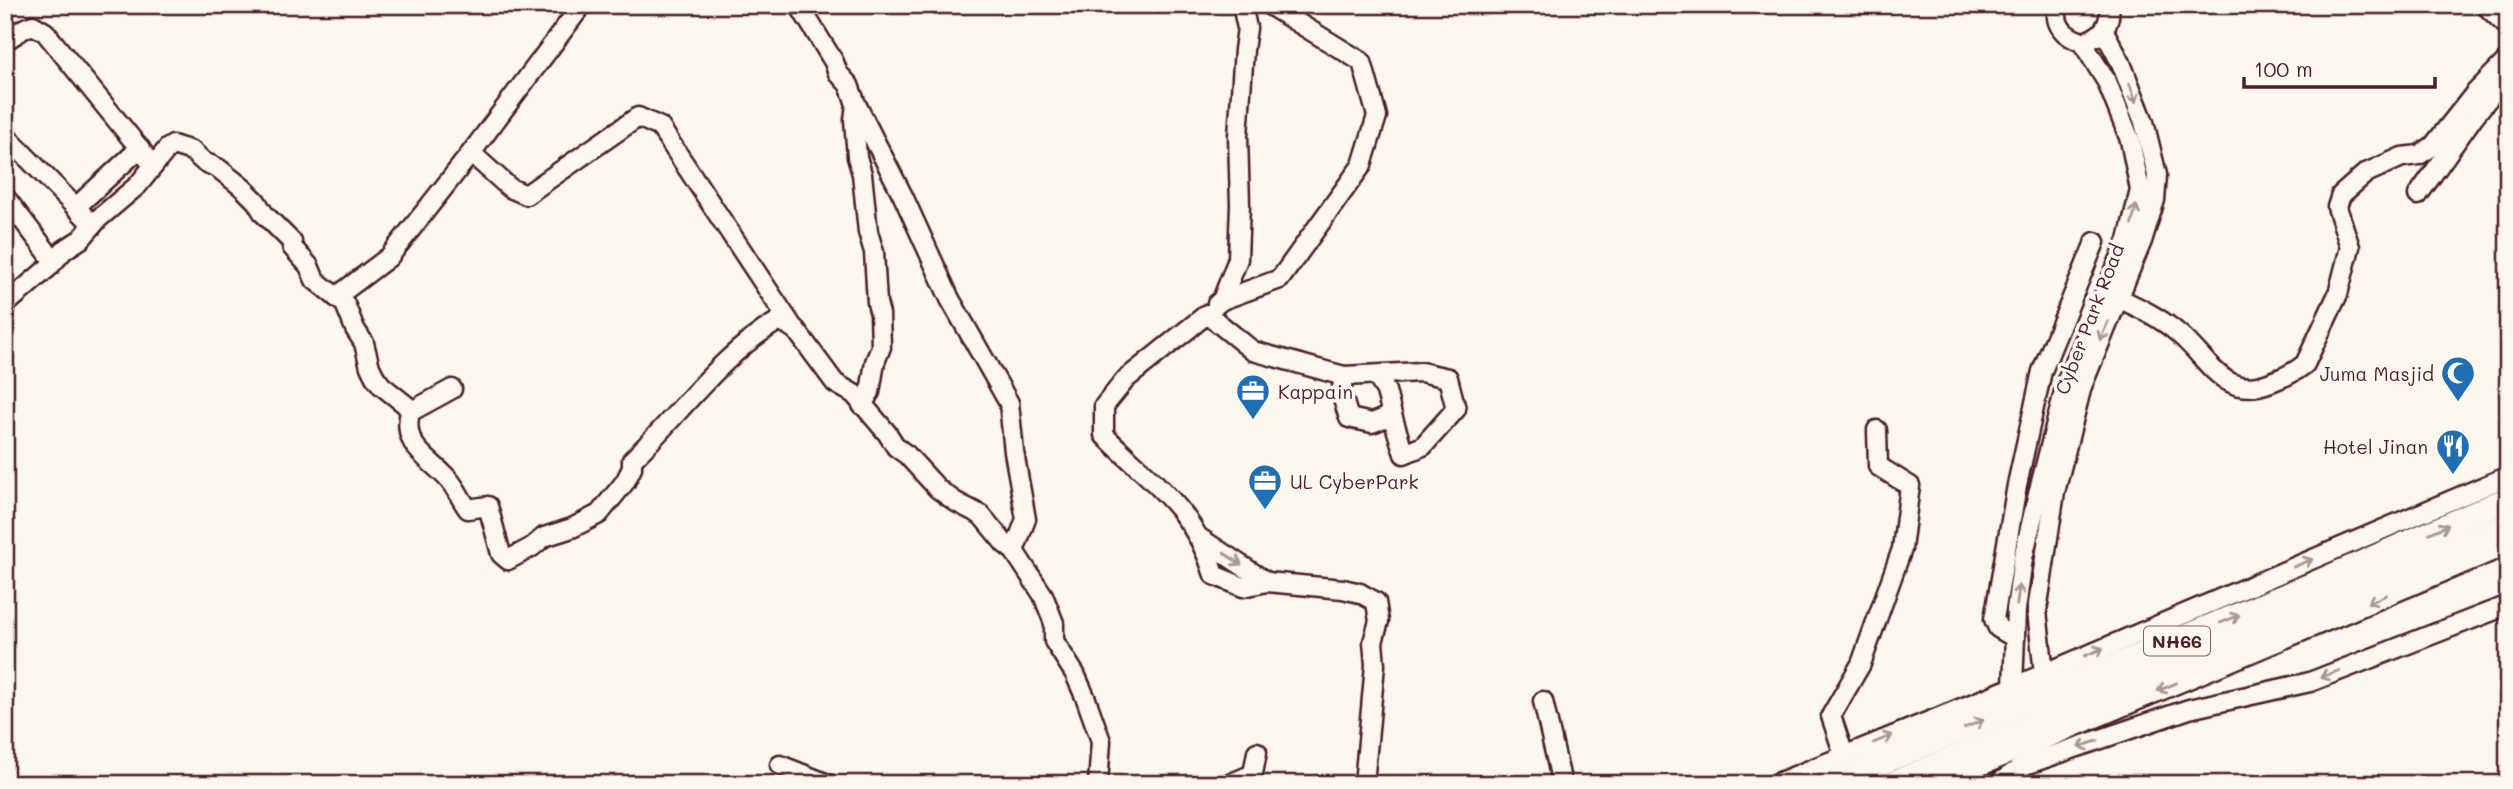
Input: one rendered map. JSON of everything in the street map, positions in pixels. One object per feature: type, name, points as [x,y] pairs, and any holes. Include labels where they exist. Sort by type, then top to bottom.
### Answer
[{"type":"highway","name":"NH66","points":[[1839,772],[2316,583],[2508,499]]},
{"type":"highway","name":"NH66","points":[[1892,784],[2322,606],[2508,525]]},
{"type":"street","points":[[336,297],[389,257],[582,5]]},
{"type":"street","points":[[799,5],[838,73],[849,85],[950,299],[1009,403],[1014,452],[1026,519],[1014,551]]},
{"type":"street","points":[[1222,300],[1238,259],[1238,136],[1247,28],[1242,5]]},
{"type":"street","points":[[1269,5],[1362,62],[1377,116],[1362,165],[1280,279],[1222,300],[1126,379],[1104,406],[1104,435],[1163,489],[1194,527],[1198,536],[1267,582],[1343,589],[1360,593],[1376,602],[1379,621],[1373,642],[1375,665],[1364,784]]},
{"type":"street","points":[[2013,687],[2023,558],[2067,380],[2128,240],[2140,190],[2125,128],[2107,82],[2082,42],[2071,38],[2059,26],[2056,18],[2058,5]]},
{"type":"street","points":[[2082,42],[2097,37],[2104,31],[2110,14],[2109,5]]},
{"type":"street","points":[[2484,5],[2508,26]]},
{"type":"street","points":[[5,41],[33,26],[45,32],[153,165]]},
{"type":"street","name":"Cyber Park Road","points":[[2044,673],[2037,611],[2055,492],[2082,386],[2142,241],[2155,200],[2157,175],[2144,122],[2121,63],[2104,31]]},
{"type":"street","points":[[2418,195],[2475,93],[2508,59]]},
{"type":"street","points":[[2118,298],[2164,323],[2180,335],[2222,379],[2241,388],[2258,387],[2295,372],[2305,364],[2338,294],[2350,247],[2337,206],[2341,195],[2366,173],[2402,157],[2419,155],[2451,136],[2491,95],[2508,83]]},
{"type":"street","points":[[856,104],[854,120],[857,157],[862,174],[868,232],[874,252],[881,347],[875,362],[870,392],[862,405]]},
{"type":"street","points":[[471,153],[510,188],[526,195],[638,117],[660,128],[796,330],[835,383],[853,394],[896,447],[927,477],[956,502],[981,515],[1014,551],[1043,595],[1054,623],[1054,641],[1075,674],[1086,699],[1101,741],[1098,784]]},
{"type":"street","points":[[5,135],[93,225]]},
{"type":"street","points":[[5,305],[138,185],[173,145],[183,146],[204,162],[218,168],[256,201],[264,214],[292,242],[292,247],[309,266],[315,280],[345,304],[364,343],[375,377],[406,405],[410,412]]},
{"type":"street","points":[[76,207],[139,148]]},
{"type":"street","points":[[5,197],[54,261]]},
{"type":"street","points":[[2015,638],[1998,628],[1994,619],[2017,485],[2042,371],[2095,242]]},
{"type":"street","points":[[1207,314],[1252,351],[1344,376],[1421,372],[1448,378],[1457,409],[1423,446],[1404,454],[1386,391],[1376,375]]},
{"type":"street","points":[[452,389],[410,412],[406,426],[411,439],[431,465],[437,467],[452,483],[468,509],[488,506],[501,554],[508,560],[532,548],[544,537],[572,528],[599,514],[625,482],[632,468],[632,460],[658,435],[670,418],[761,330],[780,320],[796,330]]},
{"type":"street","points":[[1344,376],[1341,393],[1349,418],[1371,423],[1392,415]]},
{"type":"street","points":[[1839,772],[1831,716],[1861,664],[1902,549],[1908,517],[1910,486],[1878,466],[1877,430]]},
{"type":"street","points":[[1775,784],[1839,772],[2044,673],[2508,476]]},
{"type":"street","points":[[1938,784],[2508,545]]},
{"type":"street","points":[[1997,784],[2025,765],[2189,709],[2310,682],[2508,605]]},
{"type":"street","points":[[1543,701],[1562,784]]},
{"type":"street","points":[[1230,784],[1253,774],[1257,752]]},
{"type":"street","points":[[780,765],[828,784]]},
{"type":"place","name":"Juma Masjid","points":[[2458,403]]},
{"type":"place","name":"Kappain","points":[[1253,421]]},
{"type":"place","name":"Hotel Jinan","points":[[2453,476]]},
{"type":"place","name":"UL CyberPark","points":[[1265,511]]}]
